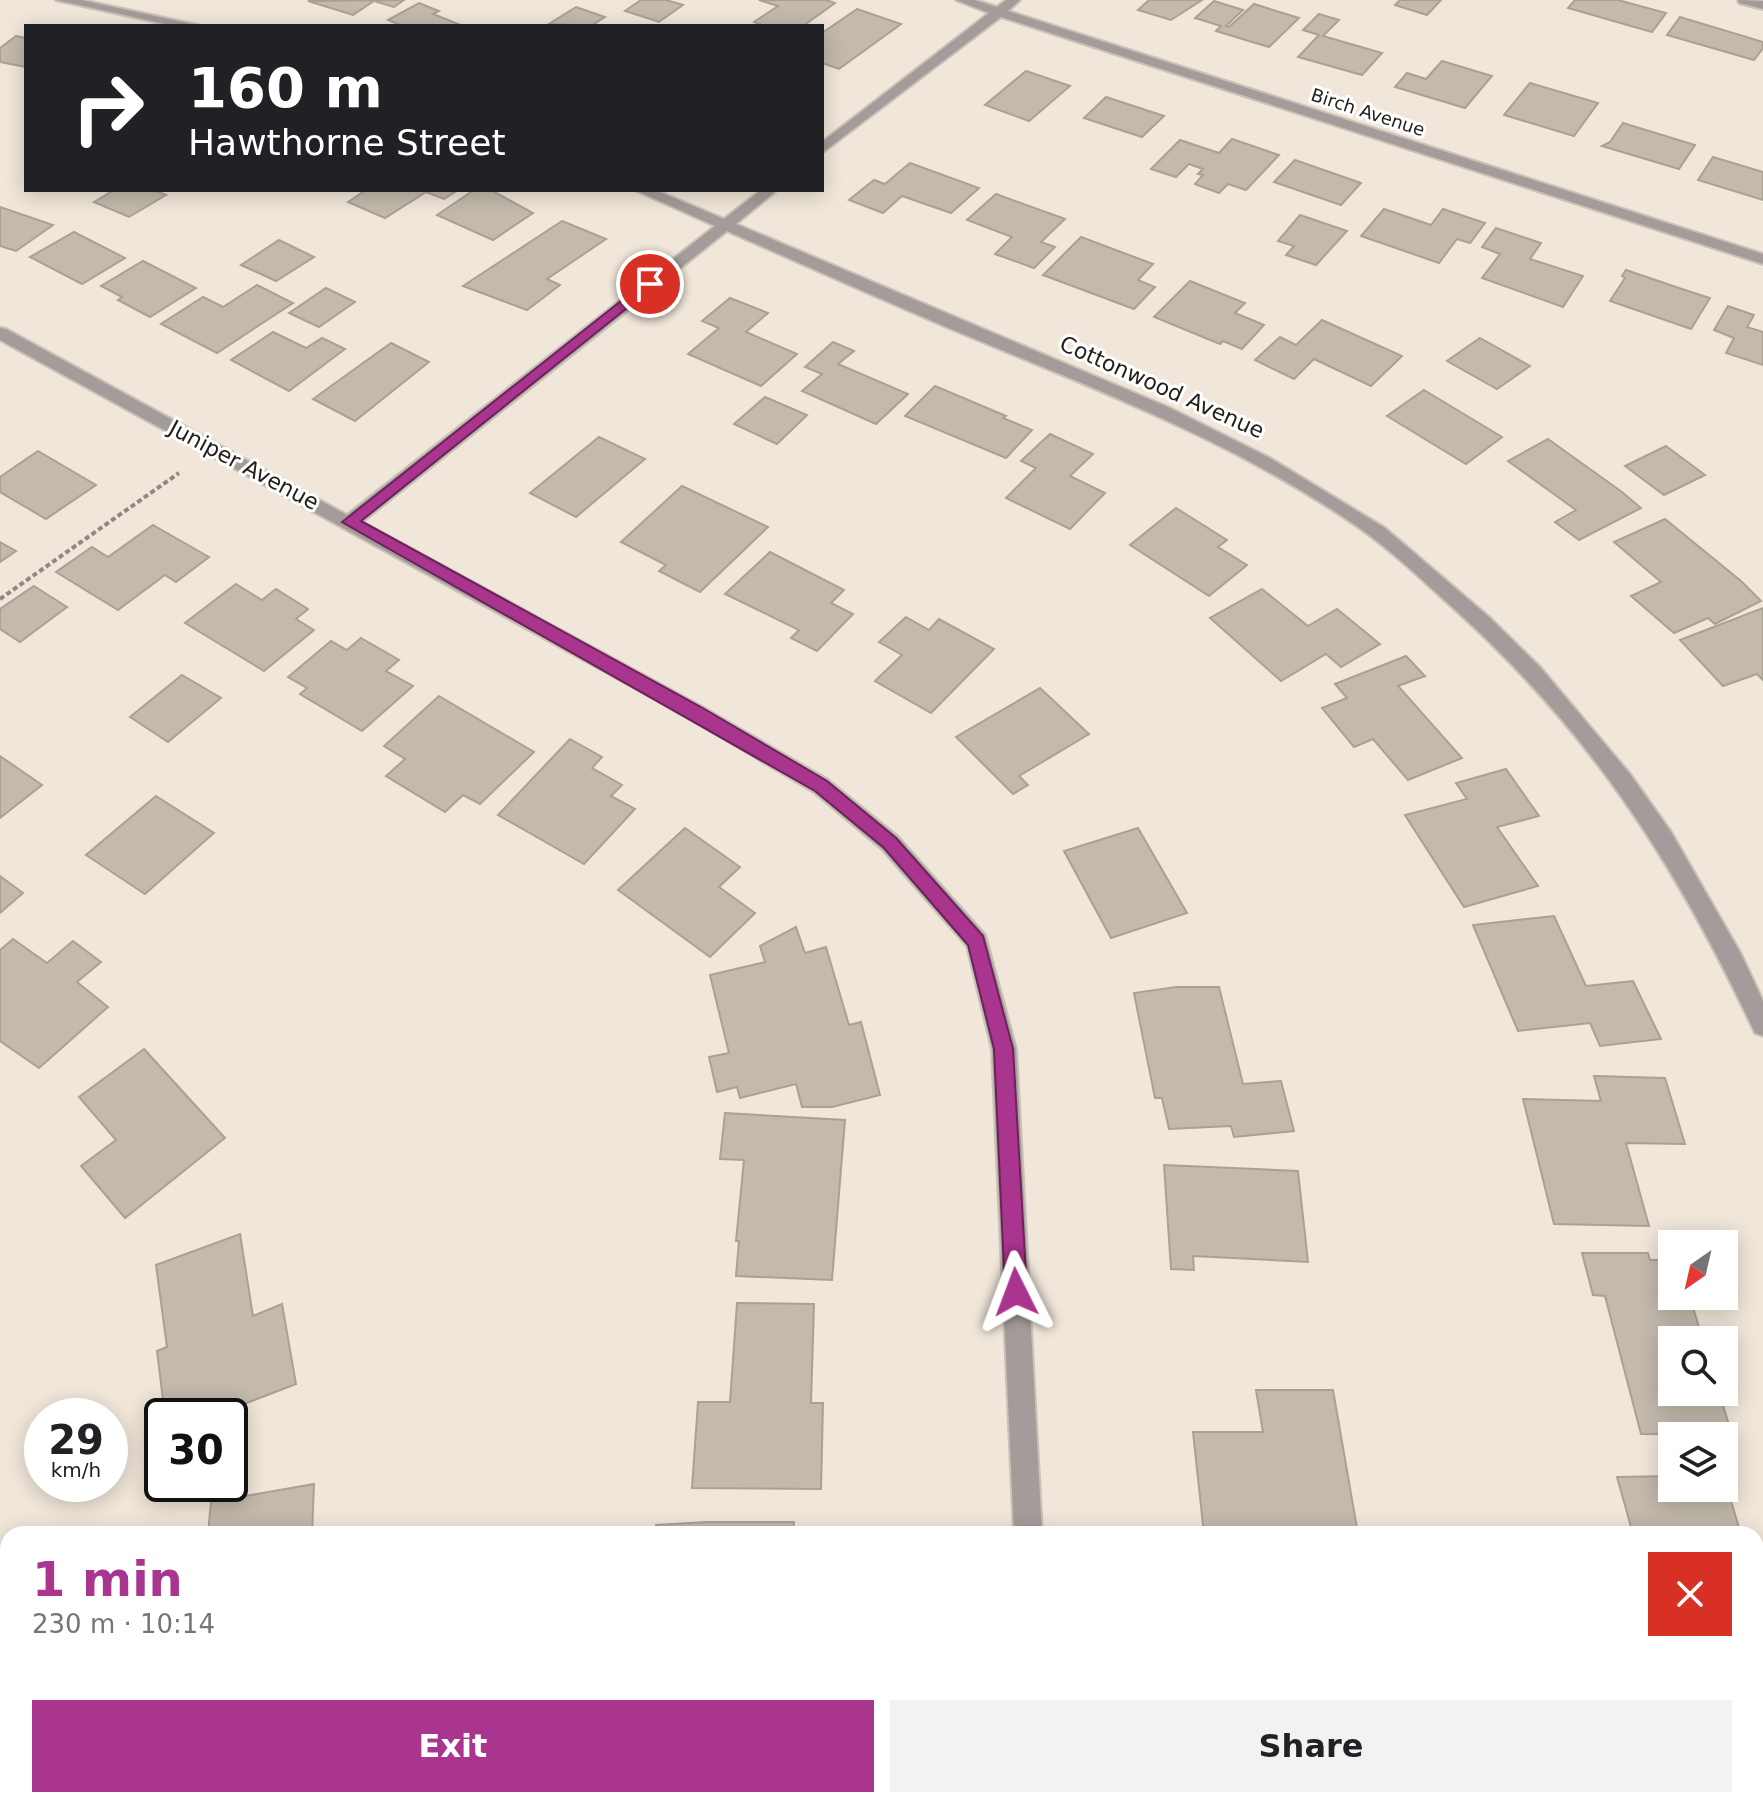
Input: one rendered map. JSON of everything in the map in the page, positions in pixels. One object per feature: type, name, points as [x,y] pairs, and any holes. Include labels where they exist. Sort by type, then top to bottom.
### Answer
[{"type":"street","points":[[62,0],[184,24]]},
{"type":"street","name":"Birch Avenue","points":[[962,0],[1763,259]]},
{"type":"street","points":[[824,147],[1014,0]]},
{"type":"street","points":[[1744,0],[1763,5]]},
{"type":"street","name":"Cottonwood Avenue","points":[[647,192],[1150,404],[1256,455],[1364,522],[1482,620],[1573,714],[1648,811],[1732,953],[1763,1026]]},
{"type":"street","points":[[350,522],[767,192]]},
{"type":"street","name":"Juniper Avenue","points":[[0,333],[695,712],[821,786],[890,843],[977,942],[1004,1049],[1028,1526]]},
{"type":"path","points":[[0,599],[213,449]]},
{"type":"building","points":[[404,0],[394,7],[374,1],[353,15],[308,1]]},
{"type":"building","points":[[641,0],[666,0],[683,5],[659,22],[625,11]]},
{"type":"building","points":[[759,0],[826,0],[835,3],[806,24],[754,22],[778,6]]},
{"type":"building","points":[[1149,0],[1202,0],[1171,20],[1138,10]]},
{"type":"building","points":[[1400,0],[1441,0],[1427,15],[1395,5]]},
{"type":"building","points":[[1575,0],[1618,0],[1666,13],[1652,32],[1568,8]]},
{"type":"building","points":[[1214,1],[1243,10],[1226,26],[1229,27],[1254,4],[1299,18],[1269,47],[1216,31],[1221,26],[1195,18]]},
{"type":"building","points":[[419,3],[439,11],[433,14],[458,24],[397,24],[388,20]]},
{"type":"building","points":[[576,7],[605,17],[594,24],[549,24]]},
{"type":"building","points":[[857,9],[901,24],[839,69],[824,64],[824,32]]},
{"type":"building","points":[[1319,14],[1339,20],[1323,36],[1382,53],[1362,75],[1298,57],[1319,35],[1303,30]]},
{"type":"building","points":[[1680,17],[1763,42],[1763,48],[1754,60],[1667,35]]},
{"type":"building","points":[[16,36],[24,38],[24,67],[0,62],[0,48]]},
{"type":"building","points":[[1442,61],[1492,76],[1465,108],[1395,87],[1407,73],[1426,79]]},
{"type":"building","points":[[1026,71],[1070,86],[1029,121],[985,105]]},
{"type":"building","points":[[1530,83],[1598,103],[1574,136],[1504,115]]},
{"type":"building","points":[[1106,97],[1164,116],[1142,137],[1084,118]]},
{"type":"building","points":[[1623,123],[1695,145],[1679,169],[1602,146],[1610,142]]},
{"type":"building","points":[[1232,139],[1279,155],[1246,190],[1228,184],[1219,193],[1195,184],[1203,175],[1198,174],[1203,169],[1189,164],[1176,177],[1151,169],[1180,140],[1219,153]]},
{"type":"building","points":[[1713,157],[1763,172],[1763,200],[1698,180]]},
{"type":"building","points":[[1295,160],[1361,183],[1341,205],[1274,182]]},
{"type":"building","points":[[910,163],[979,188],[951,213],[902,196],[883,213],[849,200],[874,180],[885,184]]},
{"type":"building","points":[[111,192],[159,192],[166,195],[129,217],[94,202]]},
{"type":"building","points":[[363,192],[426,192],[385,218],[348,202]]},
{"type":"building","points":[[426,192],[455,192],[444,199]]},
{"type":"building","points":[[471,192],[495,192],[533,213],[493,240],[437,215]]},
{"type":"building","points":[[996,194],[1065,219],[1041,242],[1055,247],[1034,268],[995,254],[1012,237],[967,220]]},
{"type":"building","points":[[0,207],[53,225],[16,251],[0,246]]},
{"type":"building","points":[[1384,209],[1431,225],[1443,209],[1485,223],[1470,243],[1457,239],[1439,263],[1361,236]]},
{"type":"building","points":[[1300,215],[1347,231],[1316,265],[1286,255],[1294,246],[1278,241]]},
{"type":"building","points":[[562,221],[606,239],[547,279],[560,285],[527,310],[463,286]]},
{"type":"building","points":[[1496,228],[1541,243],[1530,259],[1583,276],[1563,307],[1482,278],[1500,254],[1482,247]]},
{"type":"building","points":[[74,232],[125,258],[82,284],[30,257]]},
{"type":"building","points":[[1081,237],[1153,264],[1138,280],[1155,287],[1134,309],[1043,275]]},
{"type":"building","points":[[279,240],[314,257],[276,281],[241,265]]},
{"type":"building","points":[[143,261],[196,288],[150,317],[118,300],[122,297],[101,286]]},
{"type":"building","points":[[1626,270],[1710,298],[1691,329],[1610,301],[1625,278],[1622,276]]},
{"type":"building","points":[[1190,281],[1245,303],[1235,313],[1264,325],[1242,349],[1223,341],[1220,344],[1154,317]]},
{"type":"building","points":[[257,285],[293,303],[217,353],[161,324],[203,297],[223,307]]},
{"type":"building","points":[[326,288],[355,302],[319,327],[289,313]]},
{"type":"building","points":[[730,298],[768,313],[746,332],[797,354],[761,386],[688,354],[719,328],[702,321]]},
{"type":"building","points":[[1728,306],[1754,315],[1747,327],[1763,332],[1763,365],[1726,353],[1734,338],[1714,330]]},
{"type":"building","points":[[1322,320],[1402,356],[1371,386],[1314,359],[1294,379],[1255,360],[1280,337],[1296,345]]},
{"type":"building","points":[[273,332],[306,348],[322,338],[345,349],[289,391],[231,360]]},
{"type":"building","points":[[1480,338],[1530,366],[1497,389],[1447,361]]},
{"type":"building","points":[[833,342],[854,351],[838,364],[908,394],[876,424],[802,391],[822,374],[805,367]]},
{"type":"building","points":[[391,343],[429,362],[355,421],[313,399]]},
{"type":"building","points":[[935,386],[1032,430],[1006,458],[905,416]]},
{"type":"building","points":[[1424,390],[1502,437],[1466,464],[1387,416]]},
{"type":"building","points":[[765,397],[807,415],[777,444],[734,424]]},
{"type":"building","points":[[1050,434],[1093,454],[1070,476],[1105,493],[1070,529],[1006,498],[1036,468],[1021,461]]},
{"type":"building","points":[[599,437],[645,459],[576,517],[530,493]]},
{"type":"building","points":[[1548,439],[1641,508],[1579,540],[1555,522],[1576,510],[1508,461]]},
{"type":"building","points":[[1666,446],[1705,475],[1664,495],[1625,466]]},
{"type":"building","points":[[38,451],[96,485],[46,519],[0,492],[0,477]]},
{"type":"building","points":[[682,486],[768,527],[700,592],[659,571],[666,565],[621,542]]},
{"type":"building","points":[[1176,508],[1227,540],[1218,547],[1247,565],[1209,596],[1130,545]]},
{"type":"building","points":[[1665,519],[1761,601],[1715,624],[1708,618],[1674,633],[1631,596],[1661,582],[1614,542]]},
{"type":"building","points":[[153,525],[209,557],[176,582],[165,575],[118,610],[56,572],[92,547],[108,557]]},
{"type":"building","points":[[0,542],[16,551],[0,562]]},
{"type":"building","points":[[770,552],[844,590],[831,603],[853,614],[817,651],[791,638],[799,630],[725,594]]},
{"type":"building","points":[[236,584],[262,600],[276,589],[308,609],[296,619],[314,630],[264,671],[185,623]]},
{"type":"building","points":[[34,586],[67,607],[20,642],[0,629],[0,609]]},
{"type":"building","points":[[1262,589],[1308,626],[1337,609],[1380,644],[1341,667],[1326,654],[1281,681],[1210,618]]},
{"type":"building","points":[[1763,608],[1763,680],[1757,674],[1723,686],[1680,640]]},
{"type":"building","points":[[906,617],[929,630],[939,619],[994,649],[931,713],[875,681],[902,655],[879,642]]},
{"type":"building","points":[[361,638],[399,660],[386,671],[413,686],[362,731],[300,694],[307,688],[288,677],[331,641],[347,650]]},
{"type":"building","points":[[1406,656],[1425,676],[1398,686],[1462,758],[1408,780],[1373,739],[1354,747],[1322,708],[1347,698],[1335,684]]},
{"type":"building","points":[[182,675],[221,698],[168,742],[130,717]]},
{"type":"building","points":[[1040,688],[1089,734],[1019,776],[1028,785],[1013,794],[956,737]]},
{"type":"building","points":[[439,696],[534,752],[480,804],[463,795],[445,812],[386,776],[405,759],[384,746]]},
{"type":"building","points":[[570,739],[602,757],[592,768],[622,785],[611,796],[635,809],[584,864],[498,815]]},
{"type":"building","points":[[0,756],[42,785],[0,818]]},
{"type":"building","points":[[1506,769],[1539,816],[1497,827],[1538,886],[1464,907],[1405,815],[1467,799],[1456,783]]},
{"type":"building","points":[[156,796],[214,833],[145,894],[86,855]]},
{"type":"building","points":[[685,828],[740,867],[719,887],[755,913],[710,957],[618,890]]},
{"type":"building","points":[[1138,828],[1187,913],[1111,938],[1064,851]]},
{"type":"building","points":[[0,876],[23,893],[0,913]]},
{"type":"building","points":[[1554,916],[1586,986],[1633,981],[1661,1039],[1600,1046],[1590,1023],[1518,1031],[1473,925]]},
{"type":"building","points":[[796,927],[805,953],[826,947],[849,1025],[861,1022],[880,1095],[832,1107],[802,1107],[796,1084],[740,1098],[737,1087],[717,1092],[709,1057],[729,1053],[710,975],[765,962],[760,946]]},
{"type":"building","points":[[13,939],[47,963],[73,941],[101,962],[77,982],[108,1007],[39,1068],[0,1041],[0,950]]},
{"type":"building","points":[[1176,987],[1219,987],[1243,1084],[1281,1081],[1294,1131],[1234,1137],[1231,1126],[1169,1129],[1162,1098],[1155,1098],[1134,993]]},
{"type":"building","points":[[144,1049],[225,1138],[125,1218],[81,1166],[116,1140],[79,1097]]},
{"type":"building","points":[[1594,1076],[1665,1078],[1685,1144],[1626,1143],[1649,1226],[1554,1224],[1523,1099],[1601,1101]]},
{"type":"building","points":[[725,1113],[845,1120],[832,1280],[736,1276],[739,1241],[736,1241],[744,1160],[720,1159]]},
{"type":"building","points":[[1164,1165],[1298,1171],[1308,1262],[1193,1256],[1194,1270],[1171,1269]]},
{"type":"building","points":[[240,1234],[253,1316],[282,1304],[296,1384],[248,1403],[248,1398],[163,1398],[157,1351],[167,1347],[156,1265]]},
{"type":"building","points":[[1582,1253],[1648,1253],[1650,1260],[1658,1260],[1658,1310],[1694,1310],[1699,1326],[1658,1326],[1658,1406],[1723,1406],[1728,1422],[1658,1422],[1658,1434],[1641,1434],[1605,1296],[1593,1295]]},
{"type":"building","points":[[737,1303],[814,1304],[811,1403],[823,1403],[821,1489],[692,1488],[698,1402],[730,1402]]},
{"type":"building","points":[[1256,1390],[1333,1390],[1357,1526],[1203,1526],[1193,1432],[1263,1432]]},
{"type":"building","points":[[1658,1476],[1658,1502],[1731,1502],[1739,1526],[1631,1526],[1617,1477]]},
{"type":"building","points":[[314,1484],[312,1526],[209,1526],[211,1502],[248,1502],[248,1496]]},
{"type":"building","points":[[707,1522],[794,1522],[794,1526],[656,1525]]},
{"type":"route","points":[[650,284],[350,522],[695,712],[821,786],[890,843],[977,942],[1004,1049],[1016,1292]]}]
